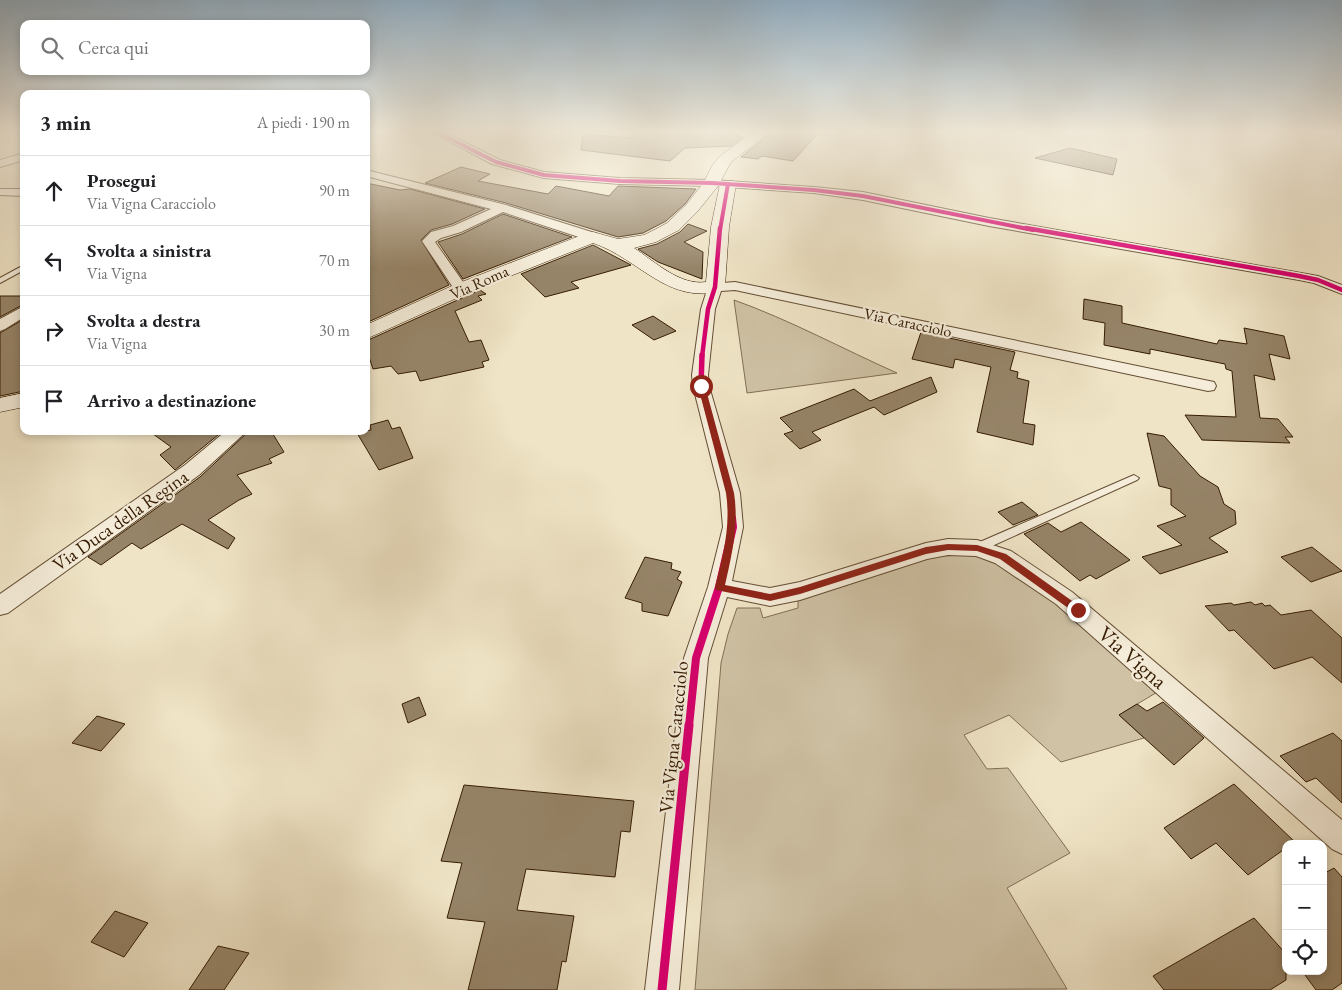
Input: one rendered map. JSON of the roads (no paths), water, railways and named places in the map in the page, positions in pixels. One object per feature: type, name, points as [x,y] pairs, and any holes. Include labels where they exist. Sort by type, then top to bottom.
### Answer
[{"type":"street","points":[[378,176],[502,208],[593,237]]},
{"type":"street","points":[[559,176],[620,181],[720,183],[814,190],[863,196],[989,222],[1299,276],[1318,280],[1342,290]]},
{"type":"street","points":[[715,176],[720,183],[720,227],[715,287]]},
{"type":"street","points":[[617,246],[640,243],[670,230],[720,183]]},
{"type":"street","points":[[0,192],[20,193]]},
{"type":"street","points":[[461,288],[428,241],[436,235],[457,229],[502,208]]},
{"type":"street","name":"Via Caracciolo","points":[[593,237],[617,246],[675,283],[700,289],[735,286],[1208,386]]},
{"type":"street","name":"Via Roma","points":[[370,332],[461,288],[593,237]]},
{"type":"street","name":"Via Vigna Caracciolo","points":[[662,990],[696,658],[719,587],[730,542],[733,511],[700,375],[708,308],[715,287]]},
{"type":"street","points":[[0,326],[20,312]]},
{"type":"street","points":[[0,405],[20,401]]},
{"type":"street","name":"Via Duca della Regina","points":[[0,606],[192,470],[233,435]]},
{"type":"street","name":"Via Vigna","points":[[719,587],[770,597],[800,591],[926,551],[948,547],[977,548],[1003,556],[1064,598],[1342,839]]},
{"type":"lane","points":[[0,281],[20,269]]},
{"type":"lane","points":[[977,548],[1134,478]]}]
